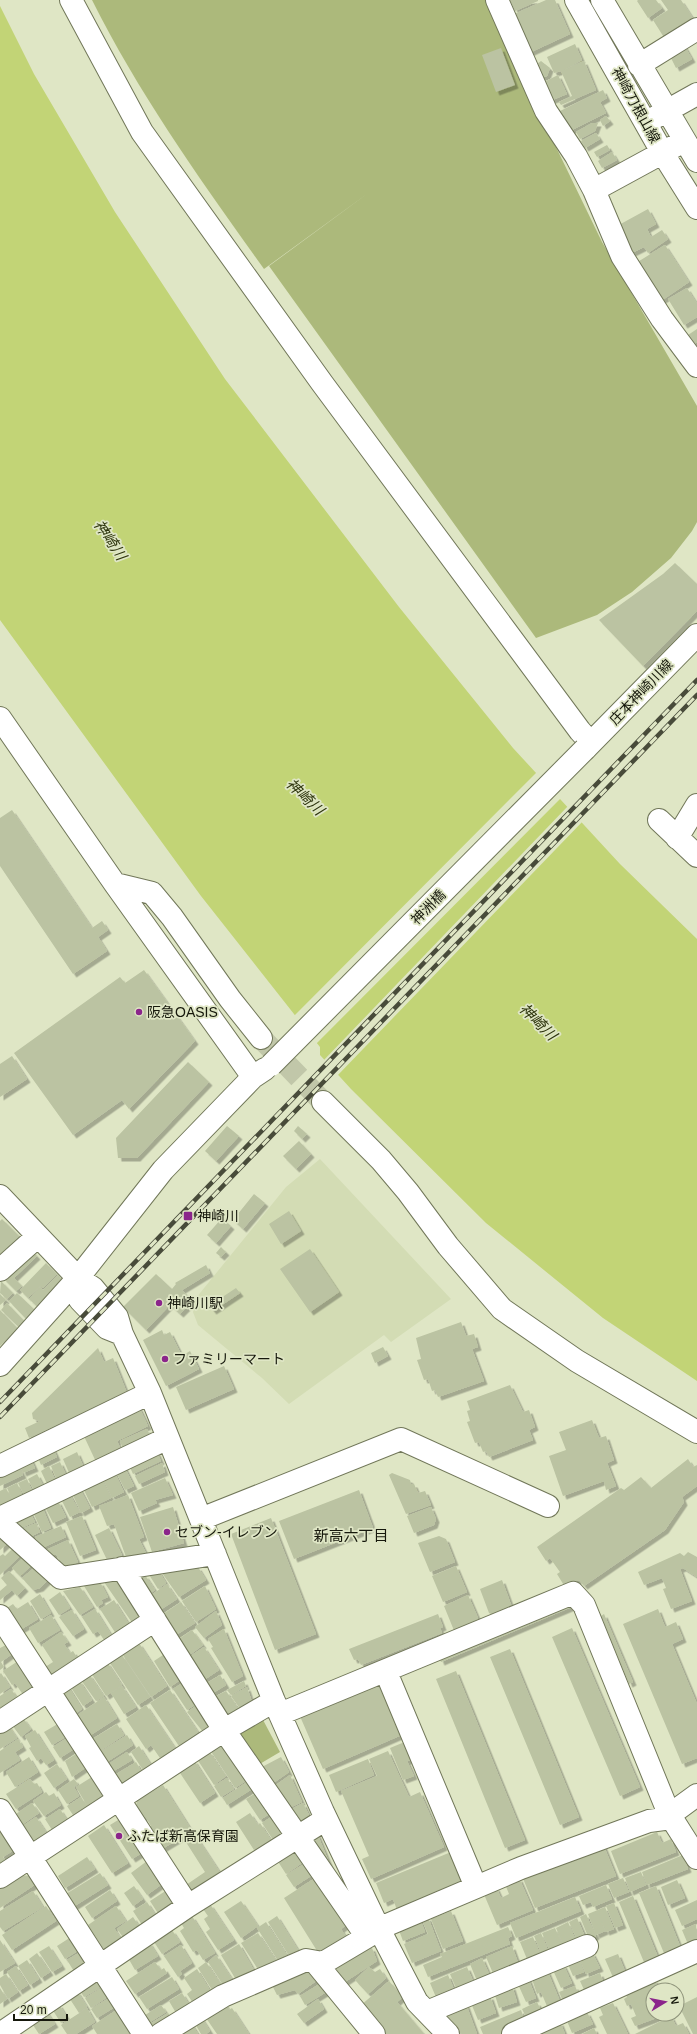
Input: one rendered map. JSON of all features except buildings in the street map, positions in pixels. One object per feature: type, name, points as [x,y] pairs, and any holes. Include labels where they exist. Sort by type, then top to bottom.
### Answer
[{"type":"street","points":[[71,0],[142,132],[331,396],[580,731],[588,746]]},
{"type":"street","points":[[497,0],[546,111],[576,156],[594,190],[622,256],[662,319],[697,366]]},
{"type":"street","name":"神崎刀根山線","points":[[576,0],[662,152],[694,197]]},
{"type":"street","name":"神崎刀根山線","points":[[602,0],[684,141],[697,160]]},
{"type":"street","points":[[639,65],[697,29]]},
{"type":"street","points":[[646,122],[697,94]]},
{"type":"street","points":[[594,190],[684,141]]},
{"type":"street","name":"庄本神崎川線","points":[[588,746],[697,635]]},
{"type":"street","points":[[0,718],[115,884],[253,1077]]},
{"type":"street","name":"神洲橋","points":[[0,1365],[78,1278],[163,1170],[253,1077],[272,1066],[588,746]]},
{"type":"street","points":[[677,838],[697,804]]},
{"type":"street","points":[[659,820],[697,856]]},
{"type":"street","points":[[115,884],[152,893],[172,917],[230,1000],[261,1038]]},
{"type":"street","points":[[323,1102],[381,1160],[408,1192],[448,1246],[502,1309],[577,1361],[697,1432]]},
{"type":"street","points":[[0,1196],[78,1278],[92,1288],[117,1317],[122,1334],[150,1393],[277,1708],[326,1819],[373,1933]]},
{"type":"street","points":[[0,1270],[38,1236]]},
{"type":"street","points":[[0,1466],[150,1393]]},
{"type":"street","points":[[0,1518],[168,1438]]},
{"type":"street","points":[[201,1519],[401,1439],[548,1506]]},
{"type":"street","points":[[0,1523],[61,1578],[215,1554]]},
{"type":"street","points":[[122,1568],[224,1730],[299,1836],[373,1933],[417,2002],[448,2034]]},
{"type":"street","points":[[0,1877],[224,1730],[277,1708],[386,1672],[573,1593],[584,1605],[669,1814],[697,1858]]},
{"type":"street","points":[[0,1616],[188,1906]]},
{"type":"street","points":[[0,1722],[155,1620]]},
{"type":"street","points":[[386,1672],[476,1887]]},
{"type":"street","points":[[161,2034],[223,1996],[306,1960],[323,1963],[373,1933],[521,1868],[649,1821],[664,1819],[697,1795]]},
{"type":"street","points":[[0,1810],[144,2034]]},
{"type":"street","points":[[0,2034],[188,1906],[326,1819]]},
{"type":"street","points":[[427,2012],[587,1946]]},
{"type":"street","points":[[513,2034],[697,1951]]},
{"type":"street","points":[[316,1962],[374,2034]]},
{"type":"shaded area","points":[[92,0],[489,0],[524,81],[602,242],[697,406],[697,522],[692,531],[671,558],[632,592],[597,615],[536,638],[269,266],[371,191],[264,269],[195,171],[151,104],[130,70]]},
{"type":"shaded area","points":[[320,1159],[451,1299],[391,1342],[384,1335],[289,1404],[262,1378],[198,1325],[193,1312],[196,1298],[286,1187]]},
{"type":"shaded area","points":[[262,1718],[280,1752],[258,1765],[239,1738],[241,1731]]},
{"type":"water","name":"神崎川","points":[[0,6],[34,74],[115,212],[225,379],[399,607],[513,748],[620,864],[697,939],[697,1381],[603,1318],[486,1223],[351,1089],[320,1055],[320,1047],[201,896],[0,620]]},
{"type":"pier","points":[[537,772],[561,798],[315,1045],[293,1017]]},
{"type":"pier","points":[[568,806],[583,821],[337,1076],[323,1061]]},
{"type":"tunnel","points":[[261,1038],[323,1102]]},
{"type":"railway","points":[[0,1402],[697,680]]},
{"type":"railway","points":[[0,1417],[697,695]]},
{"type":"place","name":"阪急OASIS","points":[[139,1012]]},
{"type":"place","name":"神崎川","points":[[188,1216]]},
{"type":"place","name":"神崎川駅","points":[[159,1303]]},
{"type":"place","name":"ファミリーマート","points":[[165,1359]]},
{"type":"place","name":"セブン-イレブン","points":[[167,1532]]},
{"type":"place","name":"ふたば新高保育園","points":[[119,1836]]},
{"type":"district","name":"新高六丁目","points":[[351,1536]]}]
